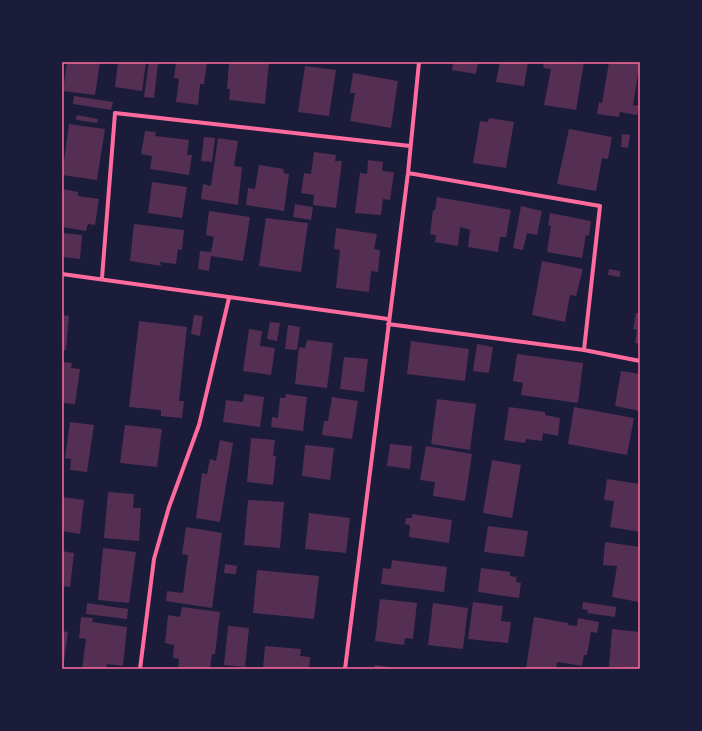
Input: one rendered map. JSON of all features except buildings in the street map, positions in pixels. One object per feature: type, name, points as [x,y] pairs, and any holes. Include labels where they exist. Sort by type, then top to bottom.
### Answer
[{"type":"street","points":[[345,669],[408,173],[419,62]]},
{"type":"street","points":[[102,278],[115,113],[410,146]]},
{"type":"street","points":[[408,173],[600,206],[584,350]]},
{"type":"street","points":[[62,274],[102,278],[388,322],[584,350],[640,361]]},
{"type":"street","points":[[140,669],[154,559],[169,507],[200,425],[229,298]]}]
